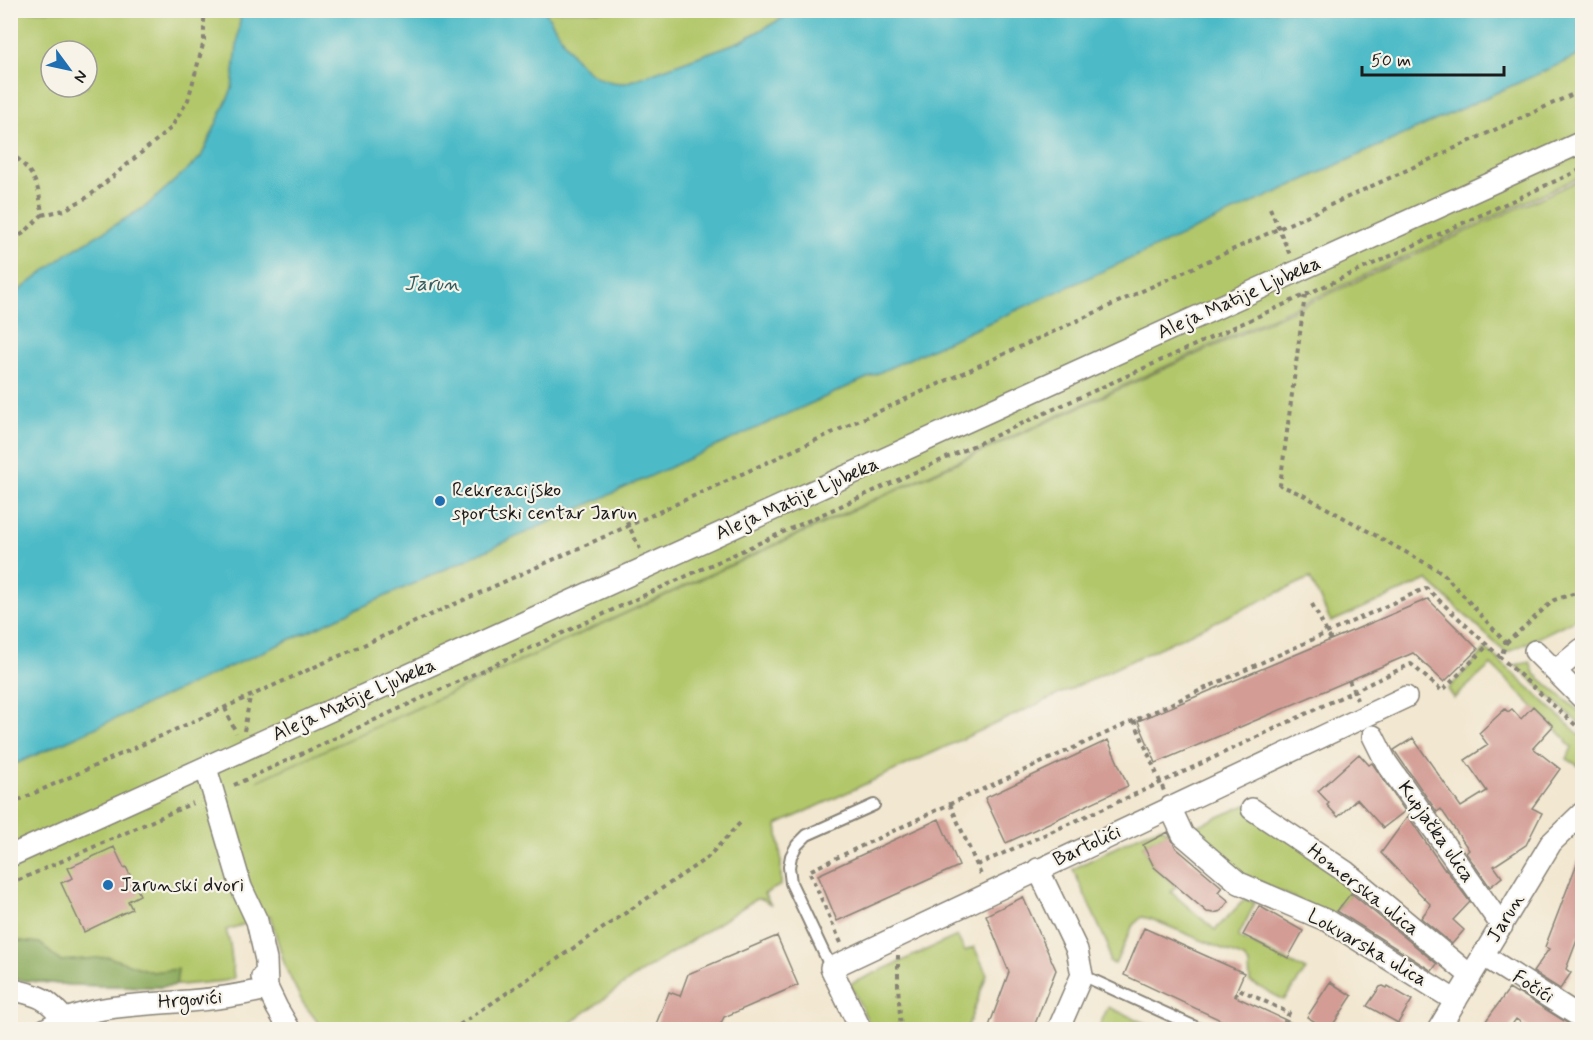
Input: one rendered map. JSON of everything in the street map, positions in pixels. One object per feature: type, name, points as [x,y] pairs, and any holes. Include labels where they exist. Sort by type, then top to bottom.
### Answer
[{"type":"street","name":"Aleja Matije Ljubeka","points":[[10,856],[1582,142]]},
{"type":"street","points":[[1555,671],[1582,649]]},
{"type":"street","points":[[1535,651],[1582,698]]},
{"type":"street","name":"Bartolići","points":[[840,964],[1406,697]]},
{"type":"street","name":"Kupjačka ulica","points":[[1373,736],[1386,762],[1502,926]]},
{"type":"street","points":[[206,768],[241,887],[257,921],[266,960],[267,989],[290,1029]]},
{"type":"street","name":"Lokvarska ulica","points":[[1170,807],[1183,835],[1239,883],[1330,922],[1456,1001]]},
{"type":"street","name":"Homerska ulica","points":[[1252,809],[1346,872],[1471,976]]},
{"type":"street","name":"Jarun","points":[[1438,1029],[1551,843],[1582,813]]},
{"type":"street","points":[[1038,869],[1077,950],[1082,975],[1058,1029]]},
{"type":"street","name":"Fočići","points":[[1484,956],[1582,1018]]},
{"type":"street","points":[[840,964],[861,1029]]},
{"type":"street","points":[[10,989],[39,996],[48,1001],[51,1026]]},
{"type":"street","name":"Hrgovići","points":[[51,1026],[108,1009],[224,998],[267,989]]},
{"type":"lane","points":[[840,964],[791,883],[789,867],[791,856],[797,845],[807,835],[874,805]]},
{"type":"lane","points":[[1082,975],[1202,1029]]},
{"type":"path","points":[[10,241],[24,233],[42,215],[64,210],[88,198],[171,128],[188,100],[204,41],[204,10]]},
{"type":"path","points":[[10,804],[628,526],[1582,90]]},
{"type":"path","points":[[10,152],[24,163],[40,189],[42,215]]},
{"type":"path","points":[[234,785],[647,594],[1582,170]]},
{"type":"path","points":[[1270,208],[1281,236]]},
{"type":"path","points":[[1306,296],[1280,485],[1305,496],[1443,573],[1506,644]]},
{"type":"path","points":[[619,505],[644,558]]},
{"type":"path","points":[[840,964],[809,871],[950,804],[1425,588],[1582,731]]},
{"type":"path","points":[[1499,657],[1503,654],[1506,644],[1554,600],[1582,591]]},
{"type":"path","points":[[1312,604],[1332,640]]},
{"type":"path","points":[[977,865],[1160,783],[1411,664],[1442,691],[1487,646]]},
{"type":"path","points":[[244,736],[250,697]]},
{"type":"path","points":[[225,708],[240,742]]},
{"type":"path","points":[[1134,720],[1170,807]]},
{"type":"path","points":[[251,765],[256,775]]},
{"type":"path","points":[[10,884],[193,803]]},
{"type":"path","points":[[950,804],[989,893]]},
{"type":"path","points":[[452,1029],[707,858],[741,822]]},
{"type":"path","points":[[899,936],[898,986],[902,1029]]},
{"type":"path","points":[[1235,996],[1239,989],[1289,1012],[1281,1029]]},
{"type":"path","points":[[1215,1029],[1224,1023]]},
{"type":"green space","name":"Rekreacijsko sportski centar Jarun","points":[[11,11],[1582,11],[1582,176],[257,781],[1582,179],[1582,616],[1506,653],[1427,580],[1331,622],[1310,578],[777,825],[781,885],[764,894],[771,905],[762,899],[756,899],[634,977],[562,1029],[323,1029],[303,1003],[286,969],[270,916],[226,930],[234,978],[225,981],[157,987],[70,985],[11,979]]},
{"type":"green space","points":[[1485,650],[1489,651],[1582,737],[1582,768],[1567,759],[1572,747],[1566,742],[1567,740],[1491,665],[1454,698],[1448,689]]},
{"type":"green space","points":[[1530,662],[1534,673],[1582,714],[1582,726],[1515,665]]},
{"type":"green space","points":[[1255,801],[1356,886],[1333,916],[1238,872],[1190,829]]},
{"type":"green space","points":[[1161,827],[1169,832],[1143,845],[1154,867],[1176,886],[1171,892],[1215,930],[1245,899],[1255,903],[1238,937],[1306,970],[1284,1000],[1250,982],[1249,965],[1244,958],[1142,917],[1133,925],[1115,964],[1109,962],[1108,946],[1073,869],[1140,835]]},
{"type":"green space","points":[[957,936],[965,951],[974,947],[987,974],[967,1029],[872,1029],[850,984]]},
{"type":"green space","points":[[11,940],[40,943],[60,961],[109,957],[152,972],[178,969],[176,985],[157,987],[70,985],[11,979]]},
{"type":"green space","points":[[1108,1007],[1159,1029],[1098,1029]]},
{"type":"water","name":"Jarun","points":[[797,10],[1582,11],[1582,54],[11,766],[11,297],[68,253],[145,207],[201,157],[232,89],[241,11],[545,11],[568,48],[586,69],[597,77],[625,83],[741,41]]},
{"type":"building","points":[[1428,599],[1478,649],[1444,682],[1413,653],[1156,763],[1138,721]]},
{"type":"building","points":[[1533,706],[1553,726],[1533,748],[1560,769],[1532,808],[1542,813],[1526,845],[1494,866],[1502,877],[1490,887],[1466,853],[1469,850],[1441,809],[1437,812],[1394,750],[1413,738],[1461,807],[1487,791],[1465,760],[1488,745],[1479,733],[1505,709],[1508,712],[1512,709],[1521,719]]},
{"type":"building","points":[[1108,740],[1128,786],[1006,843],[985,798]]},
{"type":"building","points":[[1359,754],[1369,765],[1372,763],[1405,811],[1383,828],[1357,799],[1338,817],[1318,791]]},
{"type":"building","points":[[1408,816],[1470,902],[1453,920],[1464,930],[1452,944],[1421,918],[1431,905],[1381,853]]},
{"type":"building","points":[[939,819],[959,866],[837,921],[818,875]]},
{"type":"building","points":[[1168,832],[1176,848],[1222,887],[1218,892],[1229,901],[1221,911],[1207,912],[1154,867],[1143,845]]},
{"type":"building","points":[[114,847],[140,895],[128,901],[132,909],[84,932],[61,883],[73,878],[68,868]]},
{"type":"building","points":[[1581,853],[1582,936],[1579,935],[1566,969],[1571,973],[1560,989],[1533,972],[1549,949],[1545,947]]},
{"type":"building","points":[[1351,893],[1437,964],[1432,971],[1337,911]]},
{"type":"building","points":[[1023,897],[1056,970],[1033,1029],[988,1029],[1009,972],[986,915]]},
{"type":"building","points":[[1259,906],[1303,931],[1288,958],[1243,935]]},
{"type":"building","points":[[1144,928],[1244,973],[1234,996],[1305,1029],[1222,1029],[1225,1022],[1124,975]]},
{"type":"building","points":[[777,936],[798,985],[724,1017],[718,1029],[654,1029],[669,992],[680,996],[688,974]]},
{"type":"building","points":[[1330,982],[1352,996],[1330,1029],[1327,1029],[1307,1017]]},
{"type":"building","points":[[1383,986],[1387,988],[1388,986],[1412,1000],[1398,1023],[1367,1006]]},
{"type":"building","points":[[1509,989],[1517,994],[1518,992],[1577,1029],[1530,1029],[1516,1019],[1509,1029],[1480,1029]]},
{"type":"place","name":"Rekreacijsko sportski centar Jarun","points":[[440,501]]},
{"type":"place","name":"Jarunski dvori","points":[[108,885]]}]
